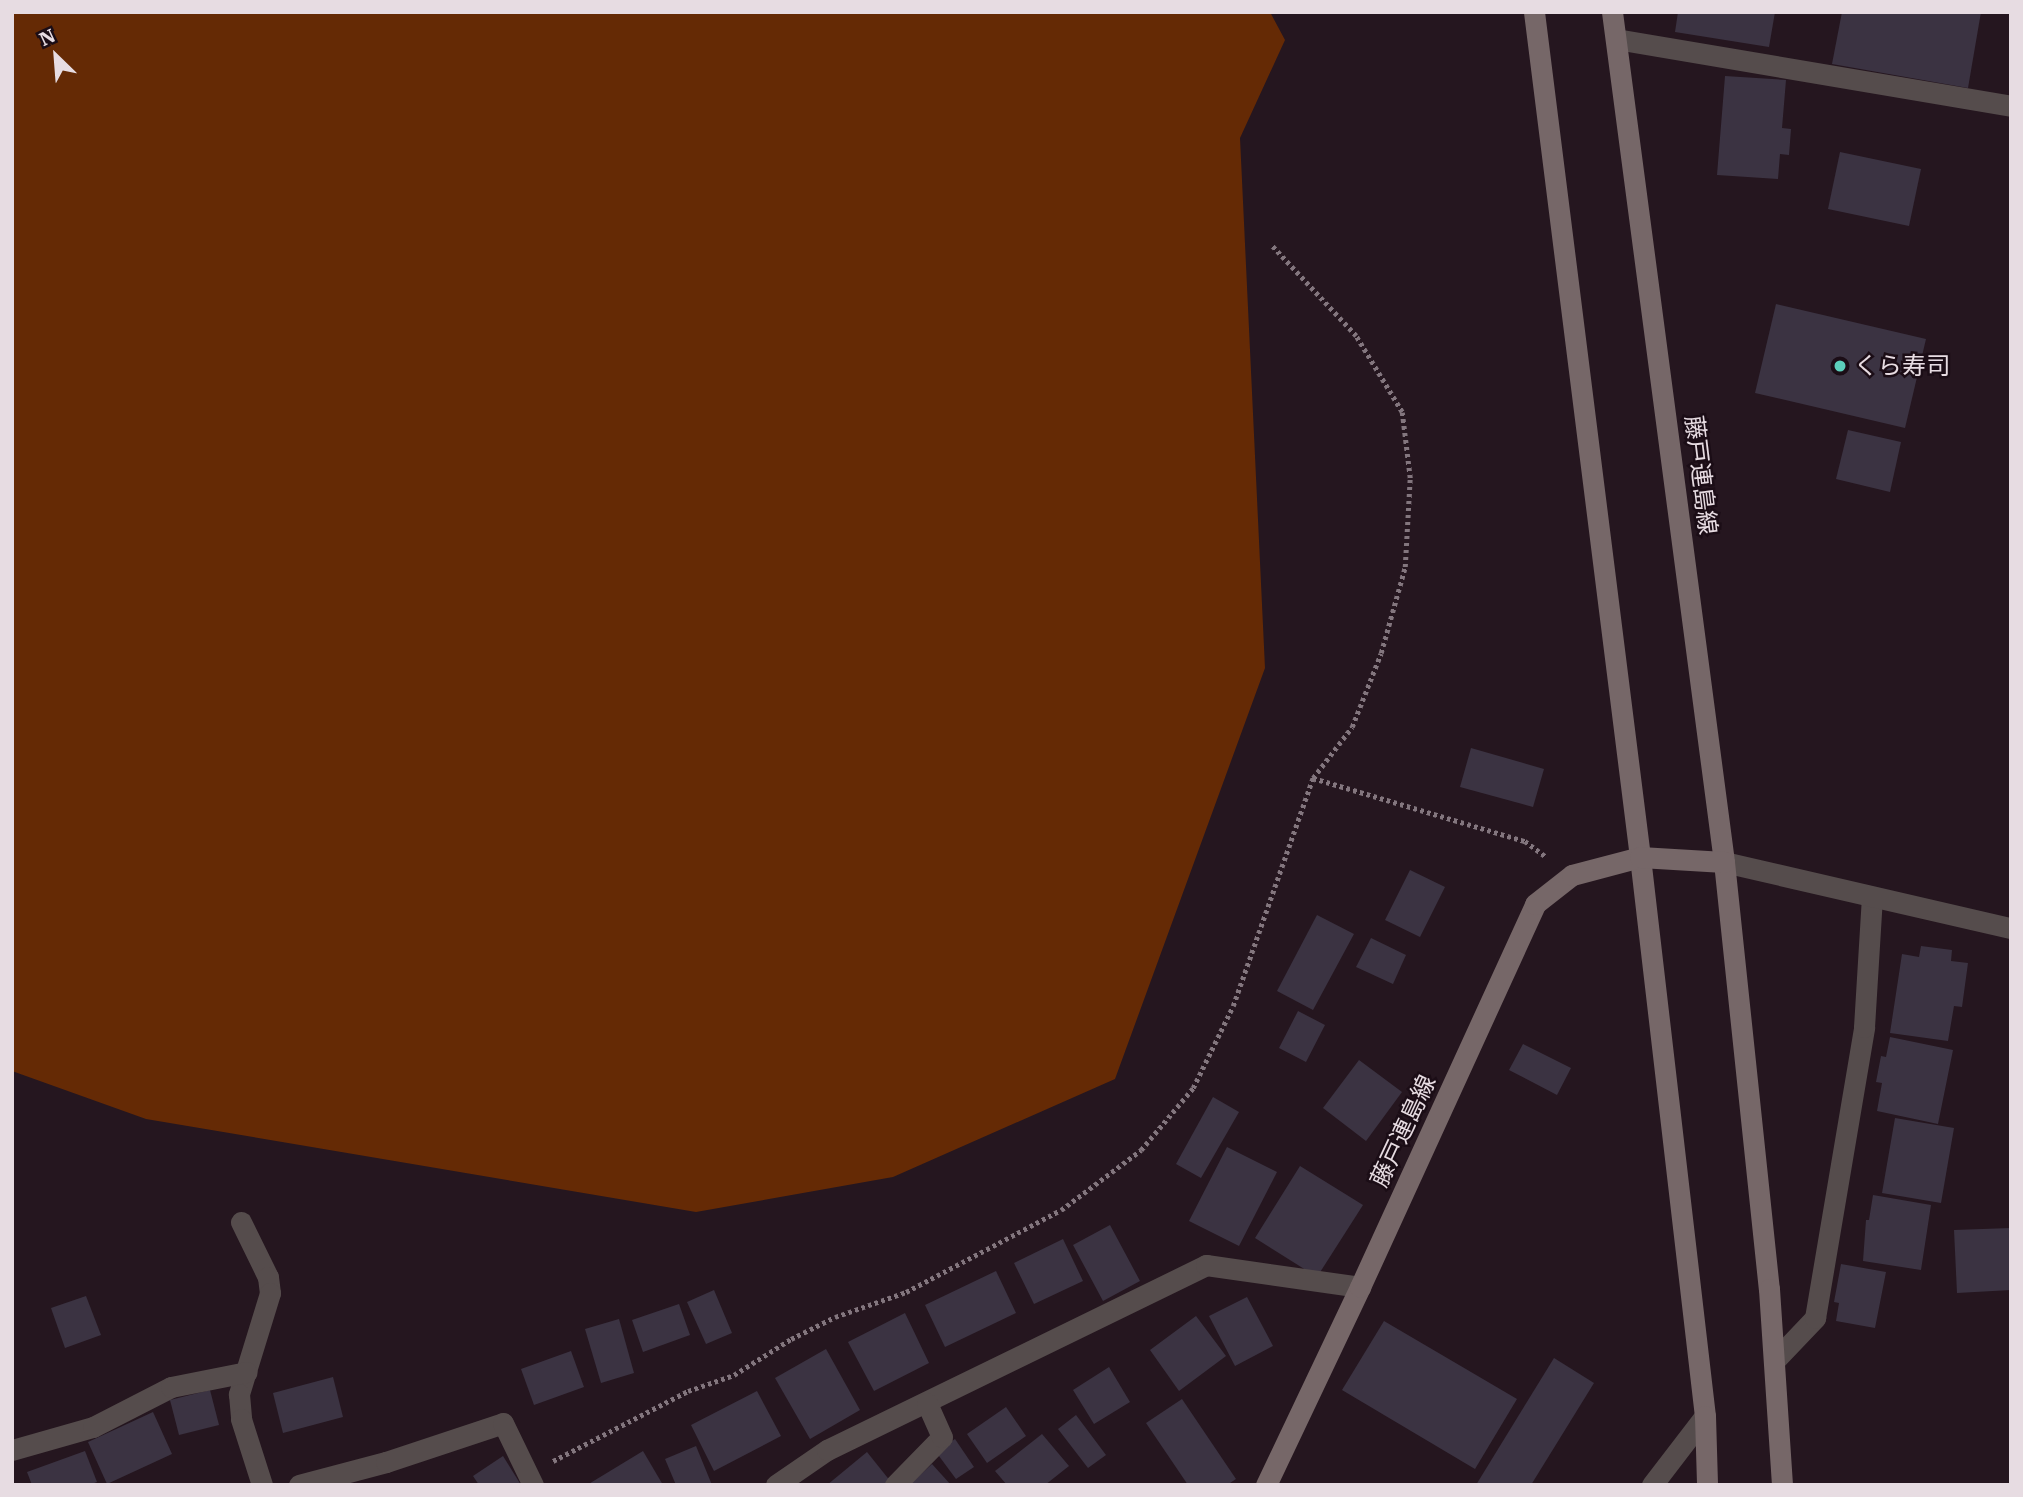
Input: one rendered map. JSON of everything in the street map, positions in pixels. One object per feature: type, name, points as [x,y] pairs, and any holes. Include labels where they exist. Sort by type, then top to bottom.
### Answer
[{"type":"main road","points":[[1534,12],[1640,857],[1704,1416],[1707,1485]]},
{"type":"main road","name":"藤戸連島線","points":[[1266,1485],[1360,1287],[1535,904],[1572,875],[1640,857],[1724,862],[1612,12]]},
{"type":"main road","points":[[1724,862],[1776,1359],[1782,1485]]},
{"type":"street","points":[[1616,39],[2011,106]]},
{"type":"street","points":[[1724,862],[2011,928]]},
{"type":"street","points":[[1776,1359],[1815,1318],[1864,1027],[1872,898]]},
{"type":"street","points":[[241,1222],[268,1277],[270,1293],[239,1394],[241,1419],[262,1485]]},
{"type":"street","points":[[776,1485],[827,1450],[1206,1265],[1360,1287]]},
{"type":"street","points":[[12,1450],[93,1427],[171,1387],[247,1372]]},
{"type":"street","points":[[895,1485],[942,1437],[927,1403]]},
{"type":"street","points":[[1652,1485],[1704,1416]]},
{"type":"street","points":[[299,1485],[386,1462],[503,1423],[530,1480]]},
{"type":"path","points":[[530,1480],[688,1391],[734,1376],[791,1339],[835,1317],[906,1292],[1061,1210],[1142,1150],[1194,1088],[1233,1006],[1313,778],[1352,727],[1381,653],[1405,567],[1410,478],[1402,412],[1356,336],[1272,246]]},
{"type":"path","points":[[1313,778],[1525,841],[1555,864]]},
{"type":"shaded area","points":[[12,12],[1270,12],[1285,40],[1240,138],[1265,668],[1115,1079],[893,1177],[696,1212],[146,1119],[12,1071]]},
{"type":"building","points":[[1678,12],[1775,12],[1769,47],[1675,32]]},
{"type":"building","points":[[1842,12],[1981,12],[1968,88],[1832,64]]},
{"type":"building","points":[[1725,76],[1786,80],[1782,128],[1791,129],[1789,155],[1780,154],[1778,179],[1717,175]]},
{"type":"building","points":[[1840,152],[1921,169],[1909,226],[1828,209]]},
{"type":"building","name":"くら寿司","points":[[1776,304],[1926,339],[1905,428],[1755,393]]},
{"type":"building","points":[[1848,430],[1901,442],[1890,492],[1836,479]]},
{"type":"building","points":[[1471,748],[1544,769],[1533,807],[1460,787]]},
{"type":"building","points":[[1410,870],[1445,887],[1420,937],[1385,920]]},
{"type":"building","points":[[1317,915],[1354,934],[1313,1010],[1277,991]]},
{"type":"building","points":[[1371,938],[1406,955],[1393,984],[1356,967]]},
{"type":"building","points":[[1921,946],[1952,950],[1951,961],[1968,963],[1962,1007],[1954,1006],[1948,1041],[1890,1033],[1902,954],[1919,957]]},
{"type":"building","points":[[1298,1011],[1325,1025],[1306,1062],[1279,1048]]},
{"type":"building","points":[[1890,1037],[1953,1050],[1938,1124],[1877,1111],[1882,1083],[1876,1082],[1881,1056],[1886,1057]]},
{"type":"building","points":[[1523,1044],[1571,1068],[1557,1095],[1509,1070]]},
{"type":"building","points":[[1359,1060],[1402,1092],[1366,1141],[1323,1108]]},
{"type":"building","points":[[1213,1097],[1239,1112],[1201,1178],[1176,1164]]},
{"type":"building","points":[[1895,1118],[1954,1128],[1941,1203],[1882,1193]]},
{"type":"building","points":[[1227,1147],[1277,1172],[1239,1246],[1189,1221]]},
{"type":"building","points":[[1300,1166],[1363,1205],[1317,1277],[1255,1238]]},
{"type":"building","points":[[1873,1195],[1931,1205],[1921,1270],[1863,1261],[1866,1220],[1869,1220]]},
{"type":"building","points":[[1110,1225],[1140,1281],[1103,1301],[1073,1245]]},
{"type":"building","points":[[2011,1228],[2011,1290],[1957,1293],[1954,1230]]},
{"type":"building","points":[[1063,1239],[1083,1281],[1034,1304],[1014,1263]]},
{"type":"building","points":[[1841,1264],[1886,1272],[1875,1328],[1836,1321],[1839,1303],[1834,1302]]},
{"type":"building","points":[[996,1271],[1016,1313],[945,1347],[925,1305]]},
{"type":"building","points":[[714,1290],[732,1333],[706,1344],[687,1302]]},
{"type":"building","points":[[86,1296],[101,1335],[65,1348],[51,1308]]},
{"type":"building","points":[[1247,1297],[1273,1346],[1235,1366],[1209,1316]]},
{"type":"building","points":[[679,1304],[690,1335],[643,1352],[632,1320]]},
{"type":"building","points":[[905,1313],[929,1363],[874,1391],[848,1342]]},
{"type":"building","points":[[1196,1316],[1226,1356],[1179,1391],[1150,1350]]},
{"type":"building","points":[[619,1319],[634,1373],[601,1383],[585,1329]]},
{"type":"building","points":[[1384,1321],[1517,1399],[1475,1469],[1342,1390]]},
{"type":"building","points":[[826,1349],[860,1410],[810,1439],[775,1378]]},
{"type":"building","points":[[571,1351],[584,1387],[534,1405],[521,1369]]},
{"type":"building","points":[[1554,1358],[1594,1383],[1531,1485],[1476,1485]]},
{"type":"building","points":[[1109,1367],[1130,1402],[1094,1424],[1073,1390]]},
{"type":"building","points":[[333,1377],[343,1417],[283,1433],[273,1393]]},
{"type":"building","points":[[210,1390],[219,1425],[179,1435],[170,1400]]},
{"type":"building","points":[[757,1391],[781,1436],[714,1471],[691,1425]]},
{"type":"building","points":[[1182,1399],[1236,1479],[1227,1485],[1188,1485],[1146,1423]]},
{"type":"building","points":[[1006,1407],[1026,1436],[987,1463],[967,1434]]},
{"type":"building","points":[[153,1412],[172,1454],[107,1484],[88,1442]]},
{"type":"building","points":[[1076,1415],[1106,1455],[1088,1468],[1058,1429]]},
{"type":"building","points":[[1042,1434],[1069,1466],[1045,1485],[1007,1485],[995,1471]]},
{"type":"building","points":[[955,1439],[974,1467],[956,1479],[936,1452]]},
{"type":"building","points":[[696,1446],[712,1485],[676,1485],[665,1459]]},
{"type":"building","points":[[85,1451],[97,1482],[89,1485],[32,1485],[27,1472]]},
{"type":"building","points":[[643,1451],[663,1485],[587,1485]]},
{"type":"building","points":[[867,1452],[891,1482],[887,1485],[827,1485]]},
{"type":"building","points":[[503,1456],[521,1485],[479,1485],[473,1476]]},
{"type":"building","points":[[932,1464],[951,1485],[909,1485]]},
{"type":"place","name":"くら寿司","points":[[1840,366]]}]
